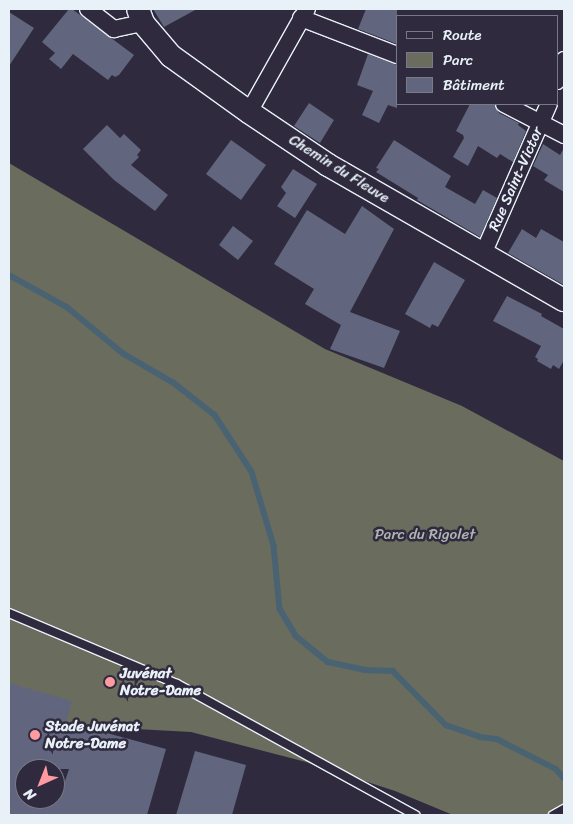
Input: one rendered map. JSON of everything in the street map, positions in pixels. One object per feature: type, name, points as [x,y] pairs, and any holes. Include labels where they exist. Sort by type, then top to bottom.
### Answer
[{"type":"street","points":[[88,9],[114,29],[140,16]]},
{"type":"street","points":[[249,112],[304,13],[396,55]]},
{"type":"street","name":"Chemin du Fleuve","points":[[140,16],[171,56],[249,112],[328,165],[564,300]]},
{"type":"street","points":[[558,78],[564,60]]},
{"type":"street","points":[[506,105],[564,135]]},
{"type":"street","name":"Rue Saint-Victor","points":[[483,254],[549,105]]},
{"type":"lane","points":[[9,612],[178,684],[415,815]]},
{"type":"lane","points":[[553,815],[564,808]]},
{"type":"green space","name":"Parc du Rigolet","points":[[9,163],[325,349],[462,406],[564,461],[564,815],[453,815],[395,791],[306,762],[191,732],[99,727],[76,744],[9,709]]},
{"type":"building","points":[[69,9],[72,9],[134,55],[119,75],[115,77],[112,75],[108,80],[73,54],[61,69],[49,59],[55,53],[42,42]]},
{"type":"building","points":[[153,9],[197,9],[164,27]]},
{"type":"building","points":[[366,9],[397,9],[396,44],[358,29]]},
{"type":"building","points":[[9,12],[34,28],[9,66]]},
{"type":"building","points":[[368,54],[396,65],[397,108],[388,105],[379,123],[362,115],[373,91],[357,85]]},
{"type":"building","points":[[309,103],[334,120],[320,143],[294,126]]},
{"type":"building","points":[[469,105],[495,105],[499,113],[519,123],[518,125],[526,131],[513,162],[500,154],[497,158],[478,146],[468,166],[453,157],[464,138],[463,135],[456,131]]},
{"type":"building","points":[[107,125],[120,138],[124,134],[141,150],[137,155],[139,157],[131,165],[168,195],[155,211],[114,180],[83,149]]},
{"type":"building","points":[[231,140],[266,165],[241,200],[206,174]]},
{"type":"building","points":[[394,140],[451,176],[445,187],[475,204],[483,190],[497,198],[480,237],[417,200],[418,198],[376,172],[379,169],[376,168]]},
{"type":"building","points":[[543,144],[560,155],[564,148],[564,192],[544,180],[548,175],[533,166]]},
{"type":"building","points":[[293,169],[317,184],[295,218],[277,206],[286,193],[281,187]]},
{"type":"building","points":[[362,206],[394,229],[350,312],[400,331],[384,368],[330,349],[341,325],[305,304],[314,289],[274,264],[307,210],[345,234]]},
{"type":"building","points":[[233,226],[253,241],[238,260],[219,245]]},
{"type":"building","points":[[522,229],[536,238],[541,229],[564,242],[564,285],[508,253]]},
{"type":"building","points":[[434,262],[465,280],[438,327],[432,324],[430,328],[405,314]]},
{"type":"building","points":[[507,296],[542,314],[541,316],[564,329],[564,360],[559,369],[553,365],[551,369],[537,361],[538,359],[535,357],[541,346],[493,321]]},
{"type":"building","points":[[9,683],[72,701],[66,722],[166,749],[147,815],[9,815]]},
{"type":"building","points":[[195,751],[246,765],[232,815],[176,815]]},
{"type":"waterway","points":[[9,275],[67,307],[124,354],[174,383],[215,415],[252,472],[274,546],[280,609],[296,636],[328,662],[365,670],[393,671],[446,725],[480,737],[497,739],[556,769],[564,778]]},
{"type":"place","name":"Juvénat Notre-Dame","points":[[110,682]]},
{"type":"place","name":"Stade Juvénat Notre-Dame","points":[[35,735]]}]
